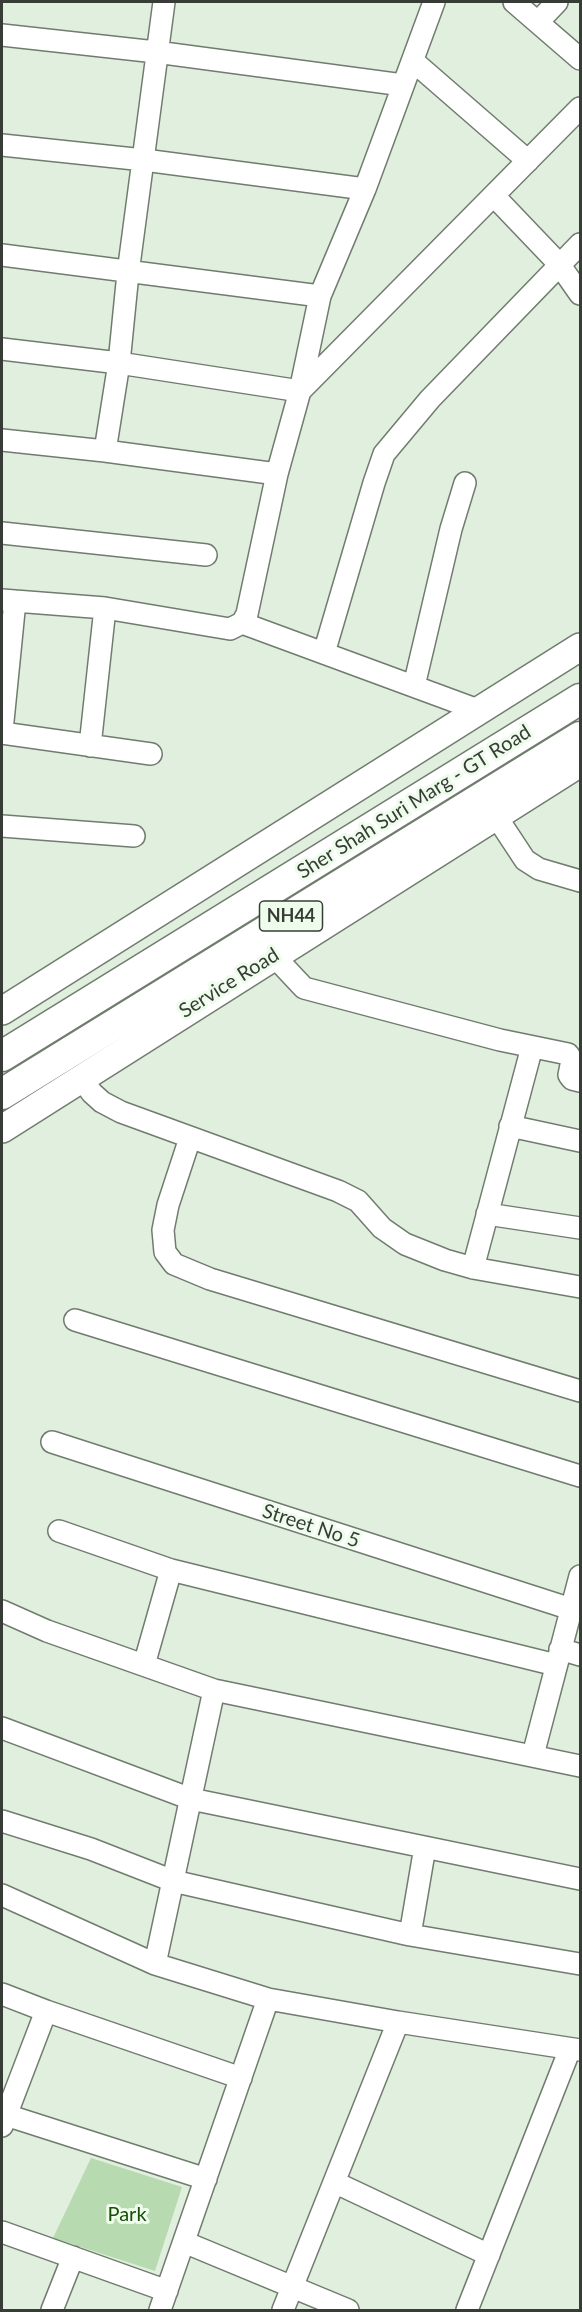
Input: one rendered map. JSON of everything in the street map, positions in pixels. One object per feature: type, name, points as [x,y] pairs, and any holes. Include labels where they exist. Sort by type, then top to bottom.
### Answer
[{"type":"highway","name":"Sher Shah Suri Marg - GT Road","points":[[2,1056],[580,699]]},
{"type":"highway","name":"Sher Shah Suri Marg - GT Road","points":[[2,1094],[580,737]]},
{"type":"main road","points":[[2,1011],[580,647]]},
{"type":"main road","name":"Service Road","points":[[2,1129],[273,955],[580,763]]},
{"type":"street","points":[[105,451],[119,363],[128,273],[164,2]]},
{"type":"street","points":[[151,754],[2,732],[8,601],[105,608],[230,629],[242,622],[247,614],[277,474],[300,391],[320,296],[365,189],[434,2]]},
{"type":"street","points":[[514,2],[580,59]]},
{"type":"street","points":[[538,22],[557,2]]},
{"type":"street","points":[[2,35],[156,52],[403,85]]},
{"type":"street","points":[[413,61],[528,161]]},
{"type":"street","points":[[300,391],[495,197],[580,108]]},
{"type":"street","points":[[2,145],[144,160],[365,189]]},
{"type":"street","points":[[495,197],[559,264],[580,294]]},
{"type":"street","points":[[324,653],[384,454],[430,399],[541,287],[559,264],[580,244]]},
{"type":"street","points":[[2,255],[320,296]]},
{"type":"street","points":[[2,350],[119,363],[300,391]]},
{"type":"street","points":[[2,440],[277,474]]},
{"type":"street","points":[[414,686],[451,529],[465,483]]},
{"type":"street","points":[[2,533],[206,555]]},
{"type":"street","points":[[90,746],[105,608]]},
{"type":"street","points":[[242,622],[478,710]]},
{"type":"street","points":[[496,816],[525,860],[539,869],[580,881]]},
{"type":"street","points":[[2,826],[134,836]]},
{"type":"street","points":[[273,955],[304,988],[569,1055],[572,1060],[569,1076],[580,1081]]},
{"type":"street","points":[[473,1268],[532,1047]]},
{"type":"street","points":[[81,1078],[97,1097],[122,1112],[338,1191],[358,1201],[382,1228],[399,1240],[445,1260],[473,1268],[580,1287]]},
{"type":"street","points":[[510,1126],[580,1141]]},
{"type":"street","points":[[190,1138],[168,1205],[164,1230],[165,1252],[174,1264],[210,1279],[580,1391]]},
{"type":"street","points":[[487,1214],[580,1228]]},
{"type":"street","points":[[75,1320],[580,1476]]},
{"type":"street","name":"Street No 5","points":[[52,1442],[571,1609]]},
{"type":"street","points":[[59,1531],[171,1570],[558,1657],[580,1655]]},
{"type":"street","points":[[144,1665],[171,1570]]},
{"type":"street","points":[[533,1755],[580,1576]]},
{"type":"street","points":[[2,1611],[47,1631],[214,1690],[580,1766]]},
{"type":"street","points":[[155,1964],[214,1690]]},
{"type":"street","points":[[2,1728],[191,1798],[580,1879]]},
{"type":"street","points":[[2,1821],[91,1849],[173,1881],[410,1935],[580,1964]]},
{"type":"street","points":[[410,1935],[425,1847]]},
{"type":"street","points":[[2,1894],[155,1964],[268,1999],[398,2022],[575,2049],[467,2310]]},
{"type":"street","points":[[2,1994],[241,2078]]},
{"type":"street","points":[[2,2232],[73,2257],[164,2301],[268,1999]]},
{"type":"street","points":[[46,2011],[4,2120],[206,2179]]},
{"type":"street","points":[[283,2310],[398,2022]]},
{"type":"street","points":[[334,2182],[489,2255]]},
{"type":"street","points":[[184,2242],[348,2310]]},
{"type":"street","points":[[52,2310],[73,2257]]},
{"type":"green space","name":"Park","points":[[91,2158],[182,2187],[155,2271],[53,2238]]}]
